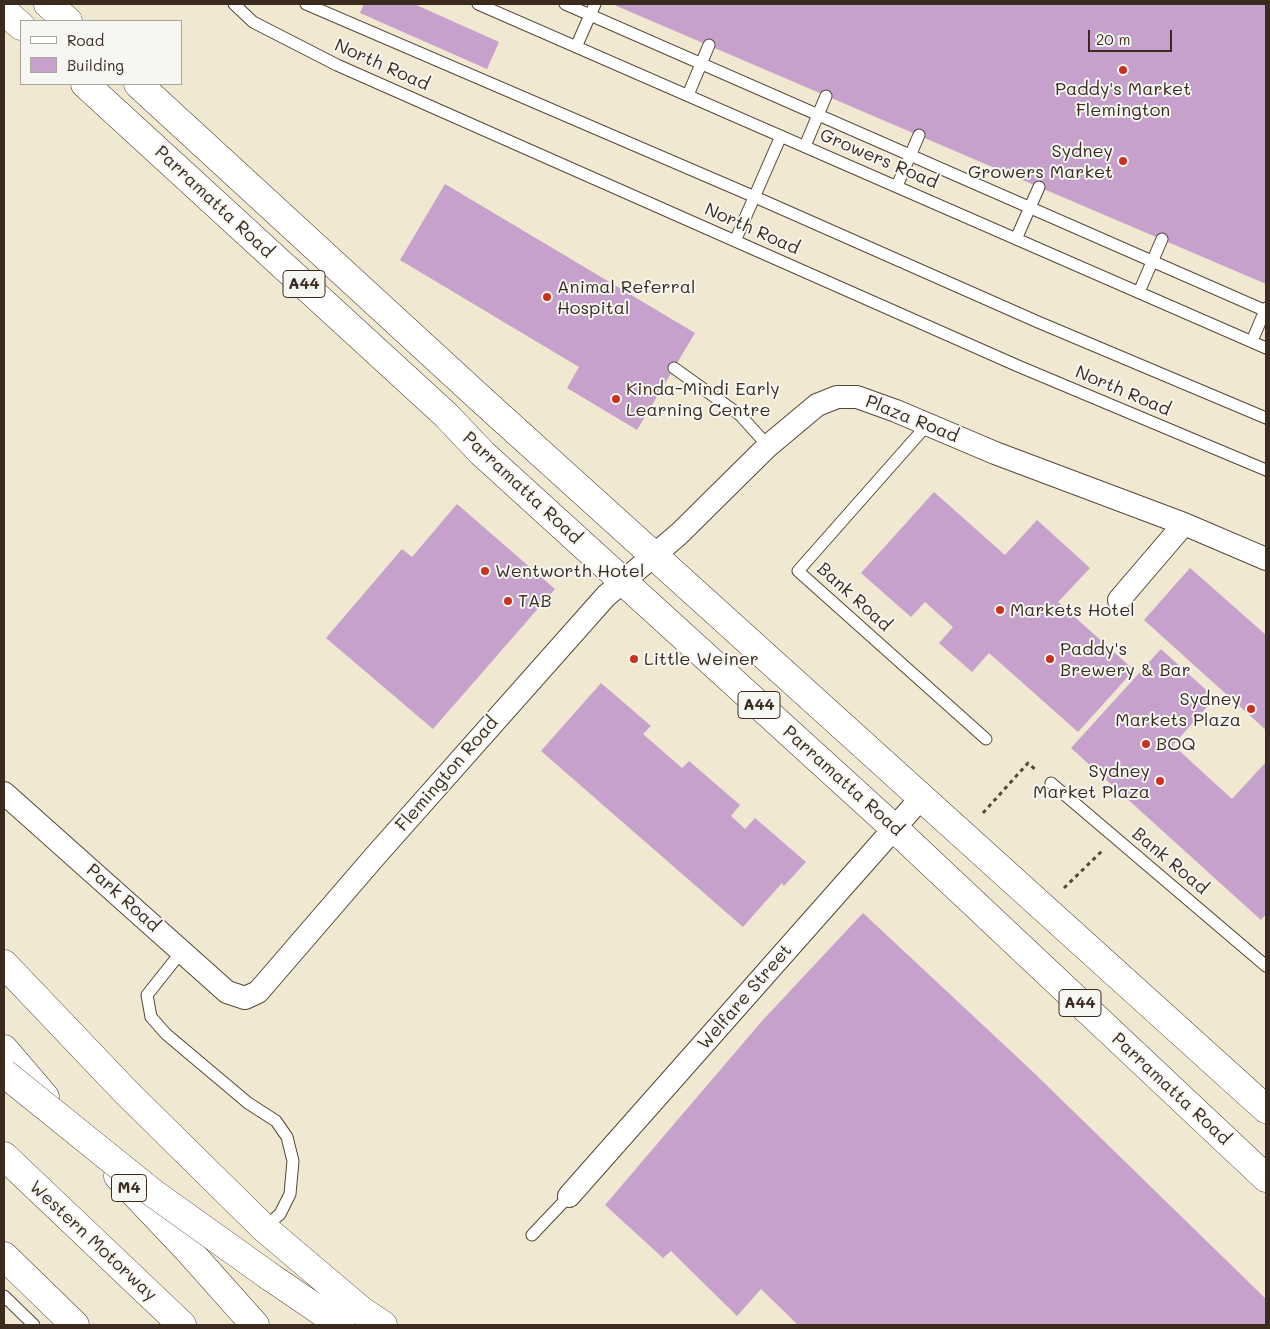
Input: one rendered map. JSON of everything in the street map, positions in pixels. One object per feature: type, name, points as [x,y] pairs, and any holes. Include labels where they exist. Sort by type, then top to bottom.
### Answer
[{"type":"highway","points":[[48,4],[67,20]]},
{"type":"highway","points":[[4,11],[20,25]]},
{"type":"highway","name":"Parramatta Road","points":[[86,85],[446,415],[482,453],[894,828],[1266,1178]]},
{"type":"highway","name":"Parramatta Road","points":[[139,85],[483,401],[1266,1109]]},
{"type":"highway","points":[[4,964],[126,1092],[264,1228],[362,1311],[383,1325]]},
{"type":"highway","name":"M4","points":[[4,1049],[65,1121],[189,1251],[255,1325]]},
{"type":"highway","points":[[4,1073],[153,1193],[269,1276],[342,1325]]},
{"type":"highway","name":"Western Motorway","points":[[4,1156],[182,1325]]},
{"type":"highway","points":[[4,1256],[75,1325]]},
{"type":"street","name":"Plaza Road","points":[[655,555],[679,534],[768,446],[817,405],[837,397],[857,397],[896,411],[995,453],[1184,524],[1266,559]]},
{"type":"street","points":[[1118,600],[1184,524]]},
{"type":"street","name":"Flemington Road","points":[[245,998],[258,992],[377,854],[606,596],[655,555]]},
{"type":"street","name":"Park Road","points":[[4,793],[227,992],[245,998]]},
{"type":"street","name":"Welfare Street","points":[[569,1196],[921,798]]},
{"type":"lane","name":"North Road","points":[[234,4],[253,22],[337,65],[1027,370],[1266,470]]},
{"type":"lane","points":[[306,4],[755,197],[1038,322],[1266,418]]},
{"type":"lane","name":"Growers Road","points":[[478,4],[1266,348]]},
{"type":"lane","name":"Growers Road","points":[[564,4],[1266,310]]},
{"type":"lane","points":[[576,47],[595,4]]},
{"type":"lane","points":[[688,95],[709,45]]},
{"type":"lane","points":[[805,146],[826,96]]},
{"type":"lane","points":[[897,186],[919,135]]},
{"type":"lane","points":[[735,241],[781,136]]},
{"type":"lane","points":[[1016,238],[1039,187]]},
{"type":"lane","points":[[1139,292],[1162,239]]},
{"type":"lane","points":[[1252,341],[1266,310]]},
{"type":"lane","points":[[674,368],[740,415],[768,446]]},
{"type":"lane","name":"Bank Road","points":[[927,425],[798,571],[986,739]]},
{"type":"lane","name":"Bank Road","points":[[1052,783],[1266,966]]},
{"type":"lane","points":[[182,951],[147,995],[151,1017],[166,1034],[248,1104],[276,1121],[287,1137],[293,1161],[290,1194],[280,1214],[264,1228]]},
{"type":"lane","points":[[532,1235],[569,1196]]},
{"type":"lane","points":[[4,1296],[34,1325]]},
{"type":"path","points":[[983,813],[1028,763],[1052,783]]},
{"type":"path","points":[[1064,888],[1116,838]]},
{"type":"building","points":[[364,4],[414,4],[499,42],[487,69],[360,13]]},
{"type":"building","name":"Sydney Growers Market","points":[[612,4],[1266,4],[1266,284],[1039,187]]},
{"type":"building","name":"Animal Referral Hospital","points":[[445,184],[695,333],[637,430],[567,388],[579,367],[400,260]]},
{"type":"building","name":"Markets Hotel","points":[[934,492],[1005,555],[1037,520],[1090,568],[1058,602],[1134,670],[1078,732],[989,653],[972,672],[939,643],[953,627],[925,602],[911,617],[861,573]]},
{"type":"building","name":"Wentworth Hotel","points":[[457,504],[555,589],[433,729],[326,638],[402,549],[412,557]]},
{"type":"building","points":[[1190,568],[1266,635],[1266,730],[1144,620]]},
{"type":"building","name":"Sydney Market Plaza","points":[[1161,649],[1215,698],[1173,745],[1232,799],[1266,762],[1266,914],[1261,920],[1071,748]]},
{"type":"building","points":[[601,683],[651,726],[643,734],[682,768],[689,761],[740,805],[731,816],[745,829],[755,818],[806,862],[784,886],[782,883],[743,927],[541,751]]},
{"type":"building","points":[[863,913],[1031,1070],[1266,1299],[1266,1325],[798,1325],[761,1289],[737,1316],[671,1251],[663,1258],[605,1205],[762,1021]]},
{"type":"place","name":"Paddy's Market Flemington","points":[[1123,70]]},
{"type":"place","name":"Sydney Growers Market","points":[[1123,161]]},
{"type":"place","name":"Animal Referral Hospital","points":[[547,297]]},
{"type":"place","name":"Kinda-Mindi Early Learning Centre","points":[[616,399]]},
{"type":"place","name":"Wentworth Hotel","points":[[485,571]]},
{"type":"place","name":"TAB","points":[[508,601]]},
{"type":"place","name":"Markets Hotel","points":[[1000,610]]},
{"type":"place","name":"Little Weiner","points":[[634,659]]},
{"type":"place","name":"Paddy's Brewery & Bar","points":[[1050,659]]},
{"type":"place","name":"Sydney Markets Plaza","points":[[1251,709]]},
{"type":"place","name":"BOQ","points":[[1146,744]]},
{"type":"place","name":"Sydney Market Plaza","points":[[1160,781]]}]
